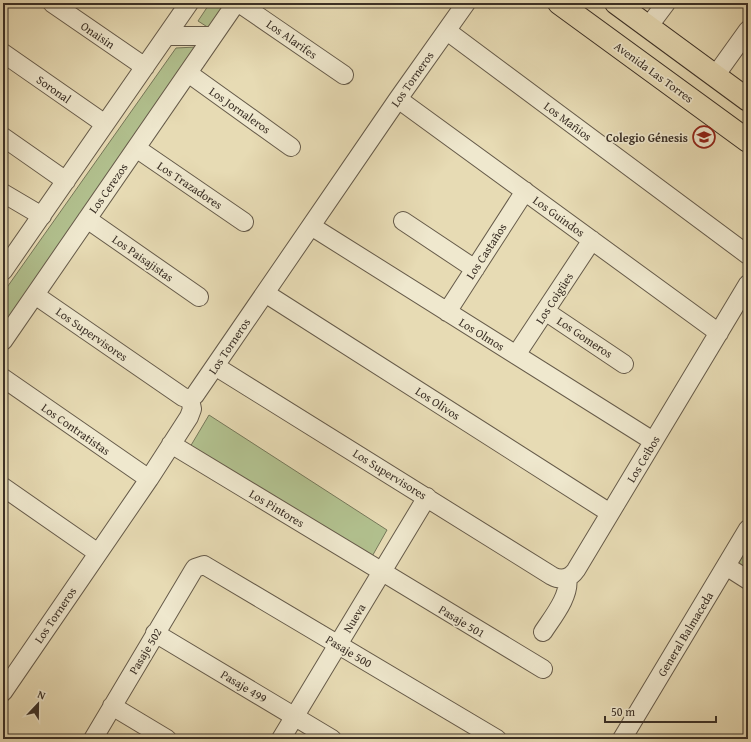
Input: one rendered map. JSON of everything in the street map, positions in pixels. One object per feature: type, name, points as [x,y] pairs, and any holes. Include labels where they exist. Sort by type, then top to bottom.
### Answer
[{"type":"main road","name":"Avenida Las Torres","points":[[560,3],[748,141]]},
{"type":"main road","points":[[616,3],[748,100]]},
{"type":"street","name":"Onaisin","points":[[52,3],[145,67]]},
{"type":"street","name":"Los Cerezos","points":[[3,341],[236,3]]},
{"type":"street","name":"Los Alarifes","points":[[239,3],[344,75]]},
{"type":"street","name":"Los Torneros","points":[[3,692],[149,479],[191,413],[192,404],[190,399],[195,395],[398,98],[466,3]]},
{"type":"street","points":[[648,27],[666,3]]},
{"type":"street","points":[[3,271],[145,67],[166,36],[184,5]]},
{"type":"street","points":[[715,76],[748,30]]},
{"type":"street","name":"Los Mañios","points":[[447,31],[748,255]]},
{"type":"street","points":[[166,36],[213,36]]},
{"type":"street","name":"Soronal","points":[[3,53],[105,124]]},
{"type":"street","name":"Los Jornaleros","points":[[188,73],[291,147]]},
{"type":"street","name":"Los Guindos","points":[[398,98],[719,333]]},
{"type":"street","points":[[3,137],[66,181]]},
{"type":"street","name":"Los Trazadores","points":[[136,148],[244,222]]},
{"type":"street","name":"Los Castaños","points":[[447,312],[525,191]]},
{"type":"street","points":[[3,193],[42,216]]},
{"type":"street","name":"Los Paisajistas","points":[[87,219],[199,297]]},
{"type":"street","points":[[403,221],[475,269]]},
{"type":"street","name":"Los Olmos","points":[[311,226],[653,441]]},
{"type":"street","name":"Los Coigües","points":[[516,355],[592,240]]},
{"type":"street","name":"Los Ceibos","points":[[567,578],[574,574],[748,284]]},
{"type":"street","name":"Los Olivos","points":[[265,293],[610,513]]},
{"type":"street","name":"Los Supervisores","points":[[35,295],[183,397],[190,399]]},
{"type":"street","name":"Los Gomeros","points":[[545,311],[624,364]]},
{"type":"street","name":"Los Supervisores","points":[[215,366],[556,578],[567,578]]},
{"type":"street","name":"Los Contratistas","points":[[3,378],[149,479]]},
{"type":"street","name":"Los Pintores","points":[[171,444],[382,572]]},
{"type":"street","points":[[3,487],[98,553]]},
{"type":"street","name":"Nueva","points":[[281,739],[427,497]]},
{"type":"street","name":"General Balmaceda","points":[[622,739],[748,529]]},
{"type":"street","name":"Pasaje 502","points":[[93,739],[193,571],[199,566]]},
{"type":"street","name":"Pasaje 500","points":[[199,566],[208,567],[497,739]]},
{"type":"street","points":[[726,566],[748,580]]},
{"type":"street","name":"Pasaje 501","points":[[382,572],[543,669]]},
{"type":"street","points":[[543,632],[566,594],[568,584],[567,578]]},
{"type":"street","name":"Pasaje 499","points":[[156,633],[332,739]]},
{"type":"street","points":[[112,706],[167,739]]},
{"type":"green space","points":[[210,3],[227,3],[209,28],[198,21]]},
{"type":"green space","points":[[196,47],[3,325],[3,293],[176,48]]},
{"type":"green space","points":[[209,415],[387,530],[370,560],[190,447]]},
{"type":"green space","points":[[748,546],[748,570],[738,564]]},
{"type":"place","name":"Colegio Génesis","points":[[704,137]]}]
